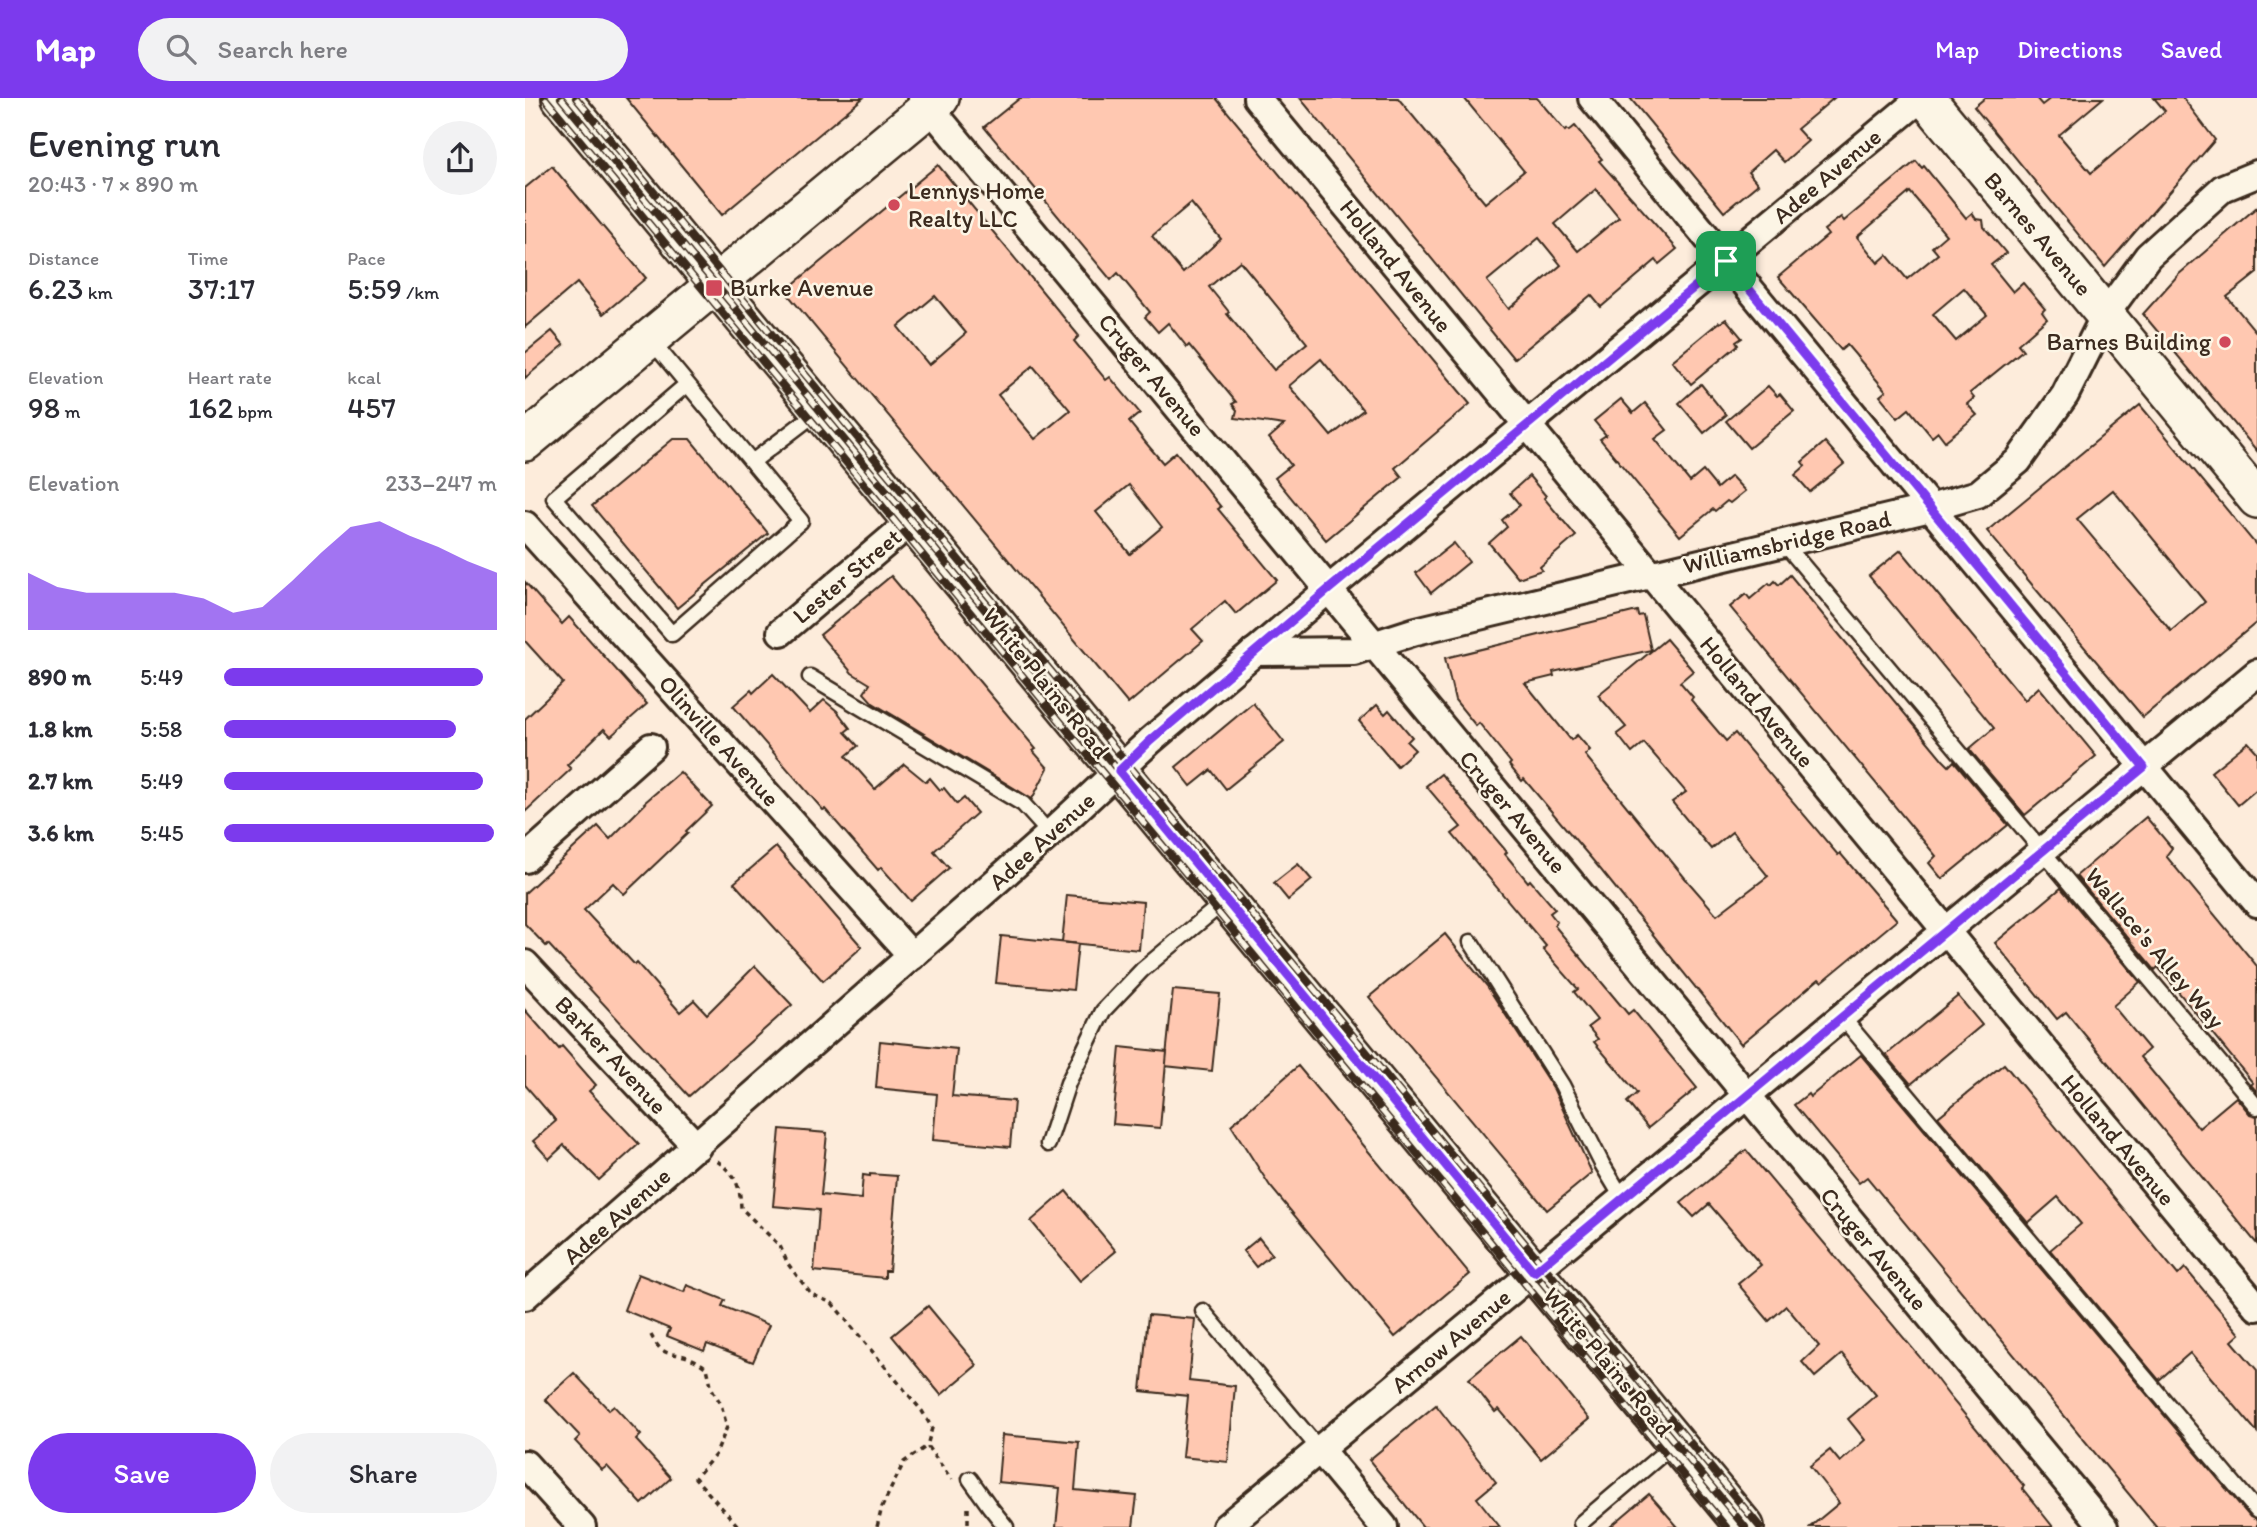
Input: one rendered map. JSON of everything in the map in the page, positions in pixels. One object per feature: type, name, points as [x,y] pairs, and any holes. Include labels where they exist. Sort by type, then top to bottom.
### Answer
[{"type":"main road","name":"White Plains Road","points":[[561,98],[1745,1527]]},
{"type":"main road","name":"Barnes Avenue","points":[[1923,98],[2257,499]]},
{"type":"main road","points":[[525,442],[716,284],[930,101]]},
{"type":"street","name":"Holland Avenue","points":[[1257,98],[2257,1307]]},
{"type":"street","points":[[1592,98],[2257,903]]},
{"type":"street","name":"Adee Avenue","points":[[525,1296],[1050,834],[1150,741],[1329,589],[1923,98]]},
{"type":"street","name":"Cruger Avenue","points":[[930,101],[1329,589],[2104,1527]]},
{"type":"street","name":"Williamsbridge Road","points":[[1254,652],[1354,651],[1416,631],[1930,509],[1978,494],[2018,461],[2065,395],[2105,315],[2148,256],[2223,188],[2257,174]]},
{"type":"street","name":"Lester Street","points":[[781,632],[913,520]]},
{"type":"street","name":"Olinville Avenue","points":[[525,525],[912,956]]},
{"type":"street","name":"Arnow Avenue","points":[[1226,1527],[2257,673]]},
{"type":"street","points":[[525,859],[650,747]]},
{"type":"street","name":"Barker Avenue","points":[[525,964],[697,1147]]},
{"type":"street","points":[[1319,1450],[1384,1527]]},
{"type":"street","points":[[525,1464],[582,1527]]},
{"type":"lane","points":[[650,339],[801,521],[672,634],[554,498],[687,384]]},
{"type":"lane","points":[[752,462],[820,410]]},
{"type":"lane","name":"Wallace's Alley Way","points":[[1784,543],[2257,1107]]},
{"type":"lane","points":[[810,677],[1023,804],[1050,834]]},
{"type":"lane","points":[[1048,1144],[1067,1083],[1103,1011],[1142,970],[1226,900]]},
{"type":"lane","points":[[1471,942],[1562,1085],[1623,1199]]},
{"type":"lane","points":[[1842,1017],[2257,1511]]},
{"type":"lane","points":[[1203,1311],[1319,1450]]},
{"type":"lane","points":[[1581,1523],[1675,1443]]},
{"type":"lane","points":[[970,1479],[1006,1527]]},
{"type":"path","points":[[697,1147],[724,1166],[740,1188],[741,1208],[780,1245],[788,1264],[810,1294],[832,1303],[922,1411],[932,1428],[927,1446],[904,1462],[882,1507],[877,1527]]},
{"type":"path","points":[[651,1335],[658,1349],[677,1357],[690,1357],[707,1368],[727,1427],[716,1454],[695,1478],[739,1527]]},
{"type":"path","points":[[927,1446],[956,1486]]},
{"type":"path","points":[[962,1498],[968,1509],[968,1527]]},
{"type":"building","points":[[626,98],[863,98],[722,215]]},
{"type":"building","points":[[1020,98],[1216,98],[1470,404],[1395,468],[1402,477],[1326,540],[1275,478],[1291,465],[1269,438],[1284,425],[1235,418],[1237,410],[1232,404],[1236,402],[1189,345],[1187,347],[1168,323],[1158,332],[1145,317],[1150,312],[1118,273],[1111,280],[984,127]],"holes":[[[1191,203],[1221,239],[1183,273],[1152,236]],[[1240,261],[1307,343],[1274,370],[1227,314],[1229,312],[1209,287]],[[1321,359],[1363,410],[1331,436],[1289,386]]]},
{"type":"building","points":[[1300,98],[1398,98],[1485,203],[1524,171],[1464,98],[1537,98],[1565,131],[1575,126],[1602,159],[1599,161],[1677,249],[1659,264],[1656,260],[1601,307],[1591,295],[1514,359]],"holes":[[[1596,189],[1619,217],[1578,251],[1555,224]],[[1539,238],[1561,265],[1509,309],[1487,281]]]},
{"type":"building","points":[[1630,98],[1834,98],[1797,129],[1808,141],[1784,162],[1773,150],[1748,172],[1758,184],[1724,212]]},
{"type":"building","points":[[1985,98],[2036,98],[2042,105],[2051,98],[2103,98],[2059,135],[2091,173],[2165,111],[2154,98],[2183,98],[2215,140],[2105,267],[1974,107]]},
{"type":"building","points":[[1916,161],[1922,168],[1924,166],[1966,218],[1972,213],[1976,219],[1983,220],[1984,227],[2006,253],[1991,265],[2013,292],[2023,283],[2045,309],[2042,312],[2047,319],[2018,344],[2023,350],[1970,393],[1974,398],[1967,404],[1977,415],[1945,441],[1938,432],[1932,437],[1909,409],[1898,418],[1880,396],[1886,391],[1847,345],[1841,350],[1778,277],[1828,235],[1824,230],[1841,217],[1844,221]],"holes":[[[1910,192],[1946,235],[1932,247],[1938,254],[1907,279],[1887,255],[1878,263],[1857,237]],[[1964,288],[1987,315],[1956,341],[1933,314]]]},
{"type":"building","points":[[938,165],[1079,336],[1074,341],[1106,380],[1110,377],[1140,413],[1129,422],[1146,443],[1163,463],[1176,452],[1221,507],[1218,509],[1277,580],[1236,614],[1225,601],[1192,629],[1203,641],[1128,704],[785,291]],"holes":[[[935,296],[966,333],[929,365],[898,327]],[[1033,366],[1070,410],[1035,439],[998,395]],[[1129,485],[1162,527],[1130,554],[1096,512]]]},
{"type":"building","points":[[552,166],[646,278],[603,314],[577,283],[525,327],[525,188]]},
{"type":"building","name":"Barnes Building","points":[[2257,207],[2257,273],[2227,297],[2257,333],[2257,451],[2143,314],[2178,275]]},
{"type":"building","points":[[1726,319],[1742,338],[1736,342],[1738,345],[1691,384],[1672,361]]},
{"type":"building","points":[[552,331],[564,345],[525,378],[525,353]]},
{"type":"building","points":[[1701,384],[1726,415],[1704,433],[1679,403]]},
{"type":"building","points":[[1768,386],[1777,396],[1780,394],[1794,411],[1749,448],[1726,421]]},
{"type":"building","points":[[1621,399],[1633,413],[1645,403],[1667,430],[1655,439],[1690,482],[1703,471],[1717,488],[1731,476],[1745,491],[1730,503],[1727,501],[1715,511],[1713,509],[1680,536],[1600,439],[1606,435],[1594,421]]},
{"type":"building","points":[[2140,405],[2257,546],[2257,622],[2143,717],[1987,531]],"holes":[[[2113,490],[2205,602],[2171,631],[2077,519]]]},
{"type":"building","points":[[673,439],[690,439],[768,533],[677,608],[592,506]]},
{"type":"building","points":[[1825,442],[1844,464],[1810,492],[1795,475],[1805,466],[1802,462]]},
{"type":"building","points":[[1529,476],[1576,536],[1540,567],[1542,570],[1518,578],[1489,543],[1507,527],[1502,520],[1520,505],[1510,493]]},
{"type":"building","points":[[1454,543],[1469,562],[1431,593],[1416,573]]},
{"type":"building","points":[[1901,550],[2025,700],[2039,687],[2096,756],[2025,815],[1969,749],[1994,728],[1869,576]]},
{"type":"building","points":[[1790,575],[1943,760],[1949,766],[1954,761],[2008,825],[1942,879],[1929,863],[1936,856],[1730,607],[1746,594],[1750,599],[1769,583],[1771,585],[1775,581],[1779,585]]},
{"type":"building","points":[[891,576],[1036,749],[1033,751],[1048,768],[1032,799],[873,703],[864,693],[870,684],[852,673],[820,635]]},
{"type":"building","points":[[525,582],[562,624],[569,617],[647,704],[611,736],[604,729],[567,765],[571,769],[525,812],[525,719],[563,683],[525,641]]},
{"type":"building","points":[[1637,611],[1638,616],[1643,615],[1651,650],[1553,672],[1554,676],[1525,683],[1571,740],[1577,735],[1590,750],[1585,755],[1685,878],[1717,915],[1768,876],[1732,832],[1711,849],[1672,802],[1686,792],[1644,743],[1632,753],[1617,734],[1626,727],[1598,695],[1666,639],[1693,671],[1680,682],[1693,697],[1691,700],[1726,741],[1735,733],[1897,920],[1822,982],[1819,979],[1741,1044],[1601,870],[1524,779],[1522,781],[1479,723],[1476,726],[1455,700],[1445,658]]},
{"type":"building","points":[[773,674],[810,713],[824,700],[837,711],[850,728],[845,732],[858,746],[846,756],[875,789],[904,764],[926,782],[930,778],[940,790],[944,788],[957,804],[964,798],[977,813],[934,851],[949,868],[911,901],[881,867],[878,870],[825,809],[823,810],[733,706],[751,690],[753,693]]},
{"type":"building","points":[[1253,703],[1284,742],[1226,789],[1211,770],[1191,786],[1176,767]]},
{"type":"building","points":[[1377,705],[1385,714],[1389,710],[1412,737],[1407,742],[1415,750],[1397,766],[1359,721]]},
{"type":"building","points":[[2248,742],[2257,752],[2257,789],[2238,805],[2211,772]]},
{"type":"building","points":[[680,772],[712,806],[686,831],[688,833],[624,894],[613,883],[584,910],[635,965],[637,963],[680,1012],[694,1000],[707,1014],[755,966],[792,1005],[689,1096],[548,944],[546,946],[525,924],[525,893],[598,826],[610,839],[644,803]]},
{"type":"building","points":[[1441,774],[1507,852],[1505,854],[1528,882],[1530,880],[1555,909],[1550,913],[1557,922],[1554,925],[1628,1014],[1633,1010],[1697,1088],[1648,1128],[1627,1102],[1637,1093],[1594,1042],[1598,1039],[1588,1027],[1597,1020],[1574,992],[1578,989],[1543,949],[1546,946],[1452,834],[1461,827],[1426,786]]},
{"type":"building","points":[[2146,817],[2172,848],[2166,856],[2257,966],[2257,1092],[2251,1085],[2253,1083],[2158,967],[2155,970],[2076,876]]},
{"type":"building","points":[[776,847],[862,947],[823,981],[734,883]]},
{"type":"building","points":[[1298,864],[1312,880],[1288,900],[1274,883]]},
{"type":"building","points":[[2061,888],[2140,982],[2113,1006],[2149,1049],[2140,1057],[2199,1128],[2236,1097],[2250,1114],[2257,1116],[2257,1244],[2066,1012],[2057,1019],[1995,943]]},
{"type":"building","points":[[1067,895],[1143,902],[1139,950],[1062,942]]},
{"type":"building","points":[[1445,934],[1487,986],[1554,1090],[1592,1173],[1547,1210],[1369,997]]},
{"type":"building","points":[[1001,936],[1078,944],[1073,990],[996,983]]},
{"type":"building","points":[[1173,990],[1220,994],[1212,1071],[1165,1066]]},
{"type":"building","points":[[1958,996],[1982,1025],[1911,1084],[1886,1055]]},
{"type":"building","points":[[525,1010],[559,1049],[562,1046],[596,1085],[589,1091],[639,1144],[599,1180],[564,1145],[549,1159],[533,1141],[556,1121],[525,1085]]},
{"type":"building","points":[[880,1041],[957,1049],[952,1096],[1014,1101],[1010,1147],[933,1140],[937,1094],[876,1088]]},
{"type":"building","points":[[1120,1047],[1167,1052],[1160,1128],[1113,1124]]},
{"type":"building","points":[[1861,1055],[2250,1517],[2257,1520],[2257,1527],[2156,1527],[1867,1177],[1859,1183],[1794,1105],[1808,1094],[1810,1097]]},
{"type":"building","points":[[2004,1064],[2178,1275],[2185,1268],[2240,1334],[2232,1341],[2257,1370],[2257,1432],[2190,1353],[2159,1380],[2050,1250],[2081,1224],[2058,1197],[2028,1223],[1938,1117]]},
{"type":"building","points":[[1298,1066],[1470,1274],[1395,1337],[1270,1186],[1231,1125]]},
{"type":"building","points":[[780,1129],[827,1133],[821,1195],[861,1199],[863,1175],[897,1176],[889,1271],[885,1271],[885,1278],[814,1271],[819,1210],[773,1206]]},
{"type":"building","points":[[1746,1150],[1919,1356],[2024,1486],[2022,1488],[2053,1527],[1810,1527],[1839,1503],[1810,1466],[1830,1450],[1840,1462],[1865,1440],[1848,1419],[1876,1395],[1842,1354],[1815,1377],[1802,1362],[1819,1346],[1786,1306],[1769,1321],[1738,1284],[1761,1265],[1709,1204],[1694,1217],[1681,1203]]},
{"type":"building","points":[[1066,1191],[1116,1251],[1080,1281],[1031,1221]]},
{"type":"building","points":[[1259,1238],[1272,1254],[1256,1267],[1243,1251]]},
{"type":"building","points":[[638,1274],[684,1292],[687,1285],[725,1300],[722,1306],[769,1325],[753,1362],[707,1344],[704,1351],[667,1336],[670,1329],[624,1310]]},
{"type":"building","points":[[928,1306],[977,1365],[941,1395],[892,1336]]},
{"type":"building","points":[[1148,1315],[1195,1319],[1189,1381],[1235,1386],[1228,1462],[1182,1457],[1188,1396],[1141,1391]]},
{"type":"building","points":[[1521,1336],[1589,1419],[1541,1459],[1499,1409],[1495,1412],[1469,1379]]},
{"type":"building","points":[[574,1373],[609,1410],[614,1406],[641,1435],[636,1440],[671,1478],[642,1504],[607,1466],[602,1470],[575,1441],[580,1436],[545,1399]]},
{"type":"building","points":[[1436,1405],[1496,1482],[1477,1498],[1500,1527],[1423,1527],[1369,1460]]},
{"type":"building","points":[[1002,1435],[1079,1442],[1075,1490],[1137,1496],[1133,1527],[1056,1527],[1060,1488],[998,1482]]},
{"type":"building","points":[[1649,1494],[1678,1527],[1610,1527]]},
{"type":"railway","points":[[545,98],[1726,1527]]},
{"type":"railway","points":[[561,98],[1745,1527]]},
{"type":"railway","points":[[576,98],[1760,1527]]},
{"type":"place","name":"Lennys Home Realty LLC","points":[[894,205]]},
{"type":"place","name":"Burke Avenue","points":[[714,288]]},
{"type":"place","name":"Barnes Building","points":[[2225,342]]},
{"type":"route","points":[[1726,261],[2144,767],[1534,1272],[1119,771],[1150,741],[1329,589],[1726,261]]}]
